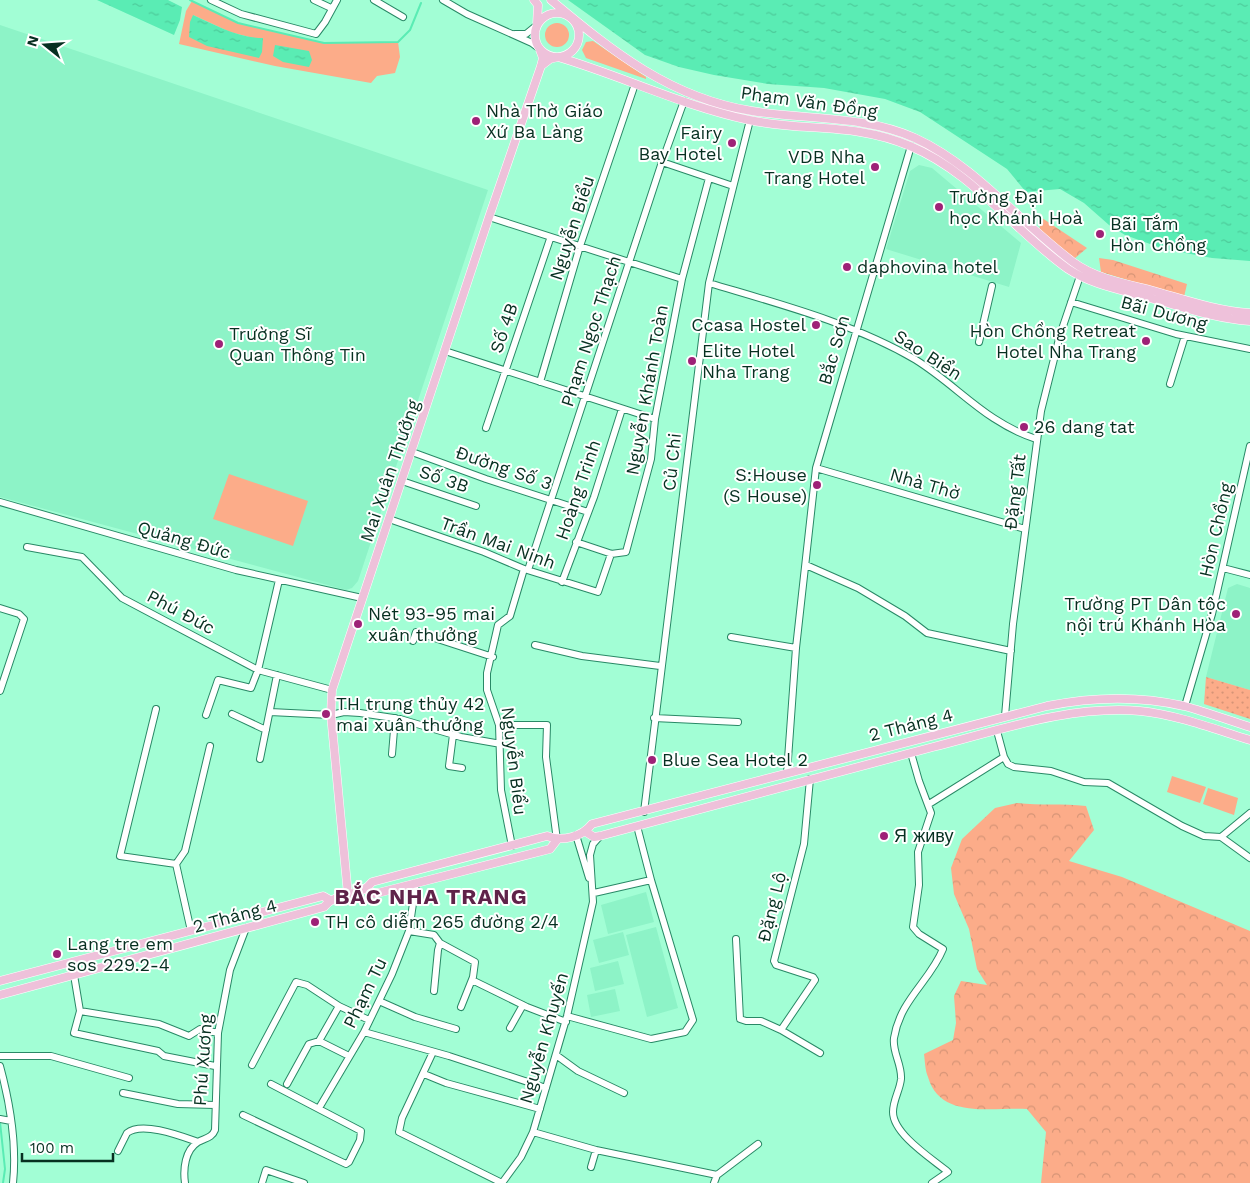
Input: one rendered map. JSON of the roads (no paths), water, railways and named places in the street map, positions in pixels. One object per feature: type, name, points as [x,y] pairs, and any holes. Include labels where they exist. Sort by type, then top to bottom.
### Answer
[{"type":"main road","points":[[534,0],[538,5],[535,38],[540,50],[545,54],[558,57]]},
{"type":"main road","name":"Phạm Văn Đồng","points":[[551,0],[616,53],[646,72],[710,100],[752,111],[848,120],[882,127],[914,138],[960,165],[1082,272],[1210,307],[1250,313]]},
{"type":"main road","points":[[537,25],[546,16],[552,14],[565,15],[571,18],[578,29],[578,42],[570,53],[550,59],[542,66]]},
{"type":"main road","name":"Mai Xuân Thưởng","points":[[348,895],[332,715],[332,690],[489,217],[542,66],[543,58],[540,50]]},
{"type":"main road","name":"Phạm Văn Đồng","points":[[558,57],[684,102],[750,120],[847,128],[911,146],[953,170],[1045,250],[1110,287],[1214,316],[1250,321]]},
{"type":"main road","points":[[750,120],[752,111]]},
{"type":"main road","points":[[911,146],[914,138]]},
{"type":"main road","name":"2 Tháng 4","points":[[0,995],[324,907],[330,900],[367,890],[372,882],[547,836],[556,840],[576,835],[586,832],[592,824],[644,812],[1005,716],[1068,702],[1115,698],[1185,706],[1250,727]]},
{"type":"main road","points":[[1175,717],[1185,706]]},
{"type":"main road","name":"2 Tháng 4","points":[[600,836],[786,785],[1008,728],[1082,712],[1140,711],[1175,717],[1250,740]]},
{"type":"main road","points":[[1005,716],[1008,728]]},
{"type":"main road","points":[[786,773],[786,785]]},
{"type":"main road","points":[[586,832],[594,837],[600,836]]},
{"type":"main road","name":"2 Tháng 4","points":[[367,890],[374,894],[550,849],[556,840]]},
{"type":"main road","name":"2 Tháng 4","points":[[0,981],[322,896],[330,900]]},
{"type":"street","points":[[211,0],[241,14],[316,34],[325,22],[336,0]]},
{"type":"street","points":[[314,0],[331,8]]},
{"type":"street","points":[[374,0],[403,17]]},
{"type":"street","points":[[443,0],[511,33],[540,50]]},
{"type":"street","points":[[511,33],[526,34],[537,25]]},
{"type":"street","name":"Nguyễn Biểu","points":[[540,382],[580,246],[635,84]]},
{"type":"street","name":"Phạm Ngọc Thạch","points":[[526,570],[630,263],[662,162],[684,102]]},
{"type":"street","name":"Củ Chi","points":[[644,812],[660,666],[679,535],[709,283],[750,120]]},
{"type":"street","name":"Bắc Sơn","points":[[786,773],[796,648],[816,468],[911,146]]},
{"type":"street","points":[[662,162],[733,186]]},
{"type":"street","name":"Nguyễn Khánh Toàn","points":[[612,554],[623,554],[628,548],[651,458],[655,419],[682,279],[709,178]]},
{"type":"street","points":[[489,217],[550,239],[580,246],[682,279]]},
{"type":"street","name":"Số 4B","points":[[486,428],[550,239]]},
{"type":"street","name":"Đặng Tất","points":[[1005,716],[1036,439],[1047,382],[1082,272]]},
{"type":"street","name":"Sao Biển","points":[[709,283],[813,314],[882,342],[915,360],[982,413],[1018,433],[1036,439]]},
{"type":"street","points":[[979,342],[992,286]]},
{"type":"street","name":"Bãi Dương","points":[[1071,302],[1185,336],[1250,349]]},
{"type":"street","points":[[1170,384],[1185,336]]},
{"type":"street","points":[[445,351],[585,398],[655,419]]},
{"type":"street","name":"Hoàng Trinh","points":[[562,582],[588,512],[622,409]]},
{"type":"street","name":"Hòn Chồng","points":[[1185,706],[1206,638],[1250,446]]},
{"type":"street","name":"Đường Số 3","points":[[412,452],[486,480],[588,512]]},
{"type":"street","name":"Nhà Thờ","points":[[816,468],[1025,529]]},
{"type":"street","name":"Số 3B","points":[[402,481],[476,506]]},
{"type":"street","name":"Quảng Đức","points":[[0,502],[236,570],[362,598]]},
{"type":"street","name":"Trần Mai Ninh","points":[[389,519],[484,552],[526,570],[598,592],[612,554]]},
{"type":"street","points":[[576,542],[612,554]]},
{"type":"street","name":"Phú Đức","points":[[27,547],[82,557],[122,598],[258,670],[332,690]]},
{"type":"street","points":[[806,565],[858,588],[905,616],[926,633],[1011,651]]},
{"type":"street","points":[[1223,568],[1250,575]]},
{"type":"street","name":"Nguyễn Biểu","points":[[512,846],[501,790],[499,725],[487,690],[487,673],[498,625],[510,616],[526,570]]},
{"type":"street","points":[[206,715],[218,680],[251,688],[258,670],[279,580]]},
{"type":"street","points":[[0,608],[19,614],[24,620],[0,691]]},
{"type":"street","points":[[413,641],[416,632],[492,657]]},
{"type":"street","points":[[731,637],[796,648]]},
{"type":"street","points":[[535,645],[582,656],[660,666]]},
{"type":"street","points":[[260,759],[277,675]]},
{"type":"street","points":[[156,709],[120,856],[176,864]]},
{"type":"street","points":[[270,712],[332,715],[344,712],[395,718],[453,735],[501,744]]},
{"type":"street","points":[[232,714],[266,730]]},
{"type":"street","points":[[392,754],[395,718]]},
{"type":"street","points":[[654,718],[738,722]]},
{"type":"street","points":[[499,725],[547,725],[546,757],[556,840]]},
{"type":"street","points":[[997,731],[1004,757],[1008,764],[1014,767],[1051,771],[1084,782],[1108,783],[1124,790],[1182,826],[1204,836],[1221,837],[1250,858]]},
{"type":"street","points":[[453,735],[448,766],[462,768]]},
{"type":"street","points":[[191,931],[176,864],[185,851],[210,746]]},
{"type":"street","points":[[911,753],[919,781],[929,804],[930,821],[918,852],[919,885],[913,923],[919,934],[943,948],[931,969],[911,994],[898,1024],[894,1045],[901,1079],[893,1111],[895,1123],[902,1134],[948,1172],[932,1183]]},
{"type":"street","points":[[929,804],[1004,757]]},
{"type":"street","name":"Đặng Lộ","points":[[736,939],[740,1019],[761,1021],[781,1030],[815,980],[813,977],[776,966],[774,961],[804,844],[810,779]]},
{"type":"street","points":[[1221,837],[1249,817]]},
{"type":"street","points":[[472,980],[523,1005],[566,1019],[651,1039],[685,1032],[692,1025],[693,1020],[651,880],[637,826]]},
{"type":"street","name":"Nguyễn Khuyến","points":[[576,835],[594,893]]},
{"type":"street","name":"Nguyễn Khuyến","points":[[502,1183],[521,1157],[533,1132],[556,1055],[589,924],[594,893],[590,855],[593,844],[600,836]]},
{"type":"street","points":[[594,893],[651,880]]},
{"type":"street","name":"Phạm Tu","points":[[319,1108],[364,1032],[392,974],[409,931],[416,883]]},
{"type":"street","name":"Phú Xương","points":[[185,1183],[186,1160],[193,1145],[213,1134],[218,1033],[230,970],[246,928]]},
{"type":"street","points":[[409,931],[434,935],[440,943],[475,962],[472,980],[461,1007]]},
{"type":"street","points":[[434,991],[440,943]]},
{"type":"street","points":[[74,974],[80,1011],[74,1033],[158,1051],[164,1056],[172,1058],[215,1066]]},
{"type":"street","points":[[252,1066],[294,983],[299,982],[307,985],[339,1006],[369,1020]]},
{"type":"street","points":[[379,1001],[414,1017],[456,1029]]},
{"type":"street","points":[[510,1028],[523,1005]]},
{"type":"street","points":[[319,1041],[339,1006]]},
{"type":"street","points":[[80,1011],[159,1024],[189,1036],[200,1029],[218,1033]]},
{"type":"street","points":[[781,1030],[820,1053]]},
{"type":"street","points":[[364,1032],[546,1088]]},
{"type":"street","points":[[287,1084],[309,1044],[319,1041],[349,1056]]},
{"type":"street","points":[[433,1052],[404,1112],[399,1132],[502,1183]]},
{"type":"street","points":[[556,1055],[578,1070],[624,1093]]},
{"type":"street","points":[[0,1056],[51,1056],[129,1078]]},
{"type":"street","points":[[0,1066],[11,1121],[14,1158],[13,1183]]},
{"type":"street","points":[[424,1074],[446,1083],[540,1109]]},
{"type":"street","points":[[243,1115],[346,1164],[360,1140],[361,1132],[271,1084]]},
{"type":"street","points":[[123,1093],[178,1104],[215,1105]]},
{"type":"street","points":[[0,1119],[11,1121]]},
{"type":"street","points":[[118,1151],[127,1133],[138,1128],[168,1133],[198,1142]]},
{"type":"street","points":[[533,1132],[596,1150],[717,1175]]},
{"type":"street","points":[[714,1183],[717,1175],[758,1144]]},
{"type":"street","points":[[591,1168],[596,1150]]},
{"type":"street","points":[[262,1183],[266,1170],[304,1183]]},
{"type":"water","points":[[97,0],[168,0],[182,7],[180,20],[174,35]]},
{"type":"water","points":[[568,0],[1250,0],[1250,261],[1212,258],[1164,249],[1125,235],[1109,225],[1084,203],[1060,189],[1026,192],[1007,169],[920,112],[885,99],[824,88],[768,84],[714,75],[679,67],[645,55]]},
{"type":"water","points":[[193,15],[218,27],[245,36],[263,38],[262,52],[259,58],[207,46],[189,37],[190,22]]},
{"type":"water","points":[[275,45],[309,51],[312,60],[309,67],[283,62],[273,56]]},
{"type":"waterway","points":[[190,0],[238,23],[324,43],[398,42],[410,30],[421,3]]},
{"type":"waterway","points":[[0,1122],[5,1169],[3,1183]]},
{"type":"place","name":"Nhà Thờ Giáo Xứ Ba Làng","points":[[476,121]]},
{"type":"place","name":"Fairy Bay Hotel","points":[[732,143]]},
{"type":"place","name":"VDB Nha Trang Hotel","points":[[875,167]]},
{"type":"place","name":"Trường Đại học Khánh Hoà","points":[[939,207]]},
{"type":"place","name":"Bãi Tắm Hòn Chồng","points":[[1100,234]]},
{"type":"place","name":"daphovina hotel","points":[[847,267]]},
{"type":"place","name":"Ccasa Hostel","points":[[816,325]]},
{"type":"place","name":"Hòn Chồng Retreat Hotel Nha Trang","points":[[1146,341]]},
{"type":"place","name":"Trường Sĩ Quan Thông Tin","points":[[219,344]]},
{"type":"place","name":"Elite Hotel Nha Trang","points":[[692,361]]},
{"type":"place","name":"26 dang tat","points":[[1024,427]]},
{"type":"place","name":"S:House (S House)","points":[[817,485]]},
{"type":"place","name":"Trường PT Dân tộc nội trú Khánh Hòa","points":[[1236,614]]},
{"type":"place","name":"Nét 93-95 mai xuân thưởng","points":[[358,624]]},
{"type":"place","name":"TH trung thủy 42 mai xuân thưởng","points":[[326,714]]},
{"type":"place","name":"Blue Sea Hotel 2","points":[[652,760]]},
{"type":"place","name":"Я живу","points":[[884,836]]},
{"type":"place","name":"TH cô diễm 265 đường 2/4","points":[[315,922]]},
{"type":"place","name":"Lang tre em sos 229.2-4","points":[[57,954]]},
{"type":"district","name":"BẮC NHA TRANG","points":[[431,896]]}]
